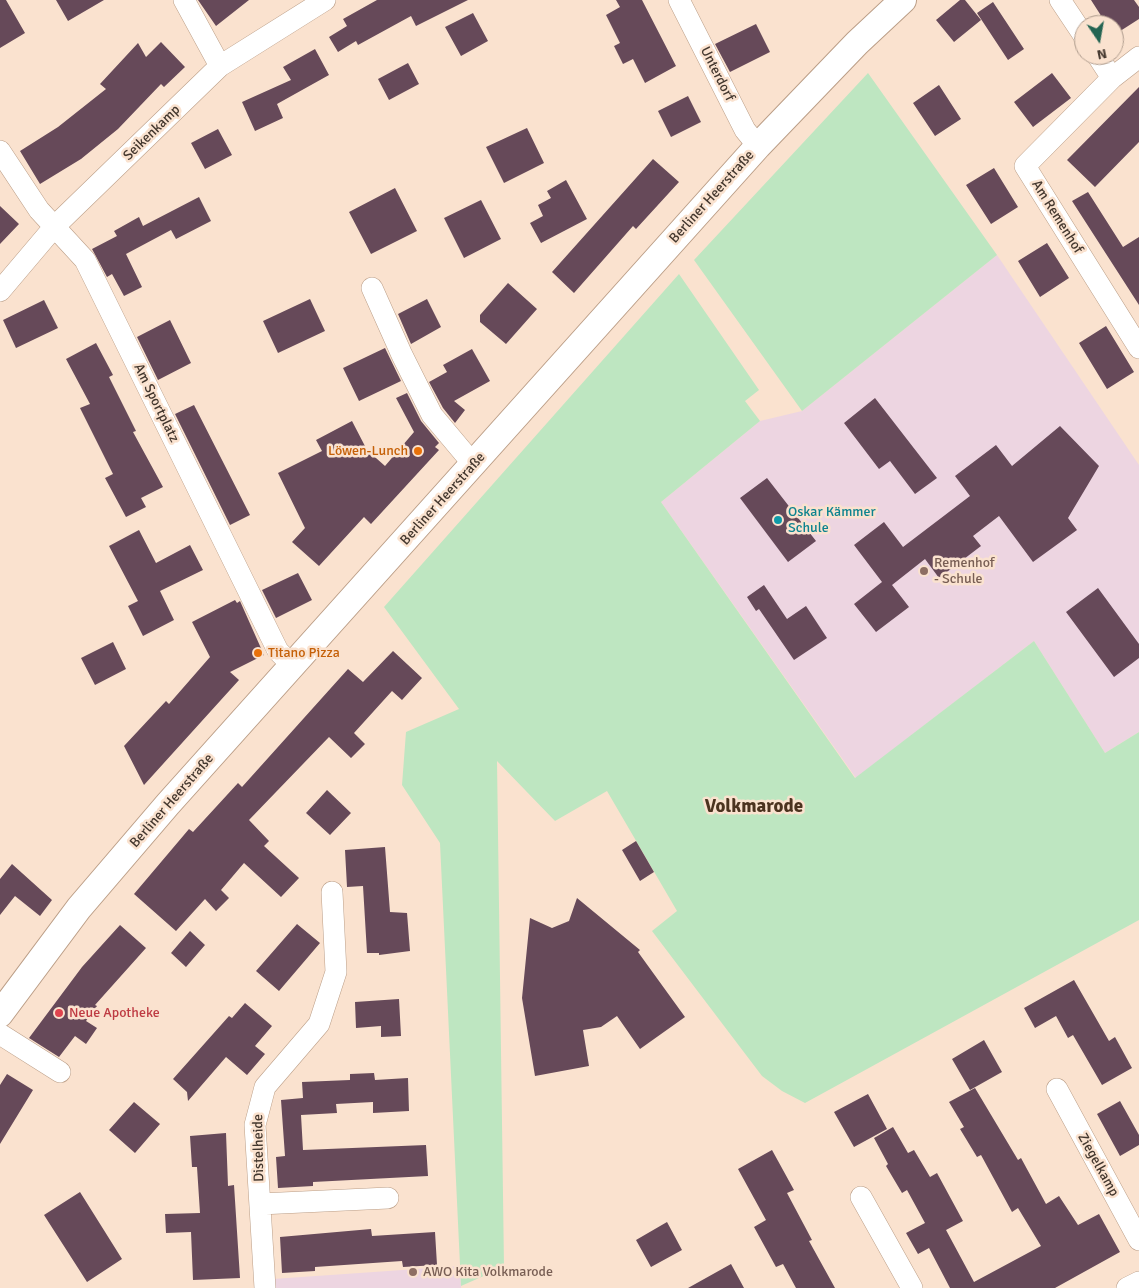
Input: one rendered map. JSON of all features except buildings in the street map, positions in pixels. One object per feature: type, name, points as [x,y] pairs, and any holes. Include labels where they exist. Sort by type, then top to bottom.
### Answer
[{"type":"main road","name":"Berliner Heerstraße","points":[[0,1014],[79,908],[168,804],[474,465],[758,146],[857,43],[903,0]]},
{"type":"street","points":[[184,0],[220,66]]},
{"type":"street","name":"Seikenkamp","points":[[0,290],[55,226],[220,66],[325,0]]},
{"type":"street","name":"Unterdorf","points":[[679,0],[745,130],[758,146]]},
{"type":"street","points":[[1060,0],[1074,21]]},
{"type":"street","points":[[1103,65],[1112,78],[1139,57]]},
{"type":"street","name":"Am Remenhof","points":[[1112,78],[1025,166],[1139,348]]},
{"type":"street","name":"Am Sportplatz","points":[[0,151],[39,210],[85,260],[278,651],[293,666]]},
{"type":"street","points":[[372,288],[432,415],[474,465]]},
{"type":"street","name":"Distelheide","points":[[266,1288],[255,1125],[261,1095],[271,1078],[319,1024],[336,972],[332,892]]},
{"type":"street","points":[[0,1034],[60,1072]]},
{"type":"street","name":"Ziegelkamp","points":[[1057,1089],[1139,1240]]},
{"type":"street","points":[[861,1197],[912,1288]]},
{"type":"street","points":[[260,1204],[388,1198]]},
{"type":"street","points":[[1127,1288],[1139,1282]]},
{"type":"shaded area","name":"Remenhof - Schule","points":[[997,255],[1139,465],[1139,732],[1105,753],[1034,641],[856,778],[661,502],[760,421],[802,411]]},
{"type":"shaded area","name":"AWO Kita Volkmarode","points":[[460,1266],[461,1288],[273,1288],[273,1279]]},
{"type":"green space","points":[[868,73],[997,255],[802,411],[694,260]]},
{"type":"green space","points":[[679,274],[759,390],[745,401],[760,421],[661,502],[855,778],[1034,641],[1105,753],[1139,732],[1139,920],[805,1103],[782,1091],[762,1076],[652,931],[677,911],[607,791],[555,821],[497,761],[504,1267],[461,1286],[440,843],[402,785],[406,732],[459,709],[384,607]]},
{"type":"place","name":"Löwen-Lunch","points":[[418,451]]},
{"type":"place","name":"Oskar Kämmer Schule","points":[[778,520]]},
{"type":"place","name":"Remenhof - Schule","points":[[924,571]]},
{"type":"place","name":"Titano Pizza","points":[[258,653]]},
{"type":"place","name":"Neue Apotheke","points":[[59,1013]]},
{"type":"place","name":"AWO Kita Volkmarode","points":[[413,1272]]},
{"type":"district","name":"Volkmarode","points":[[754,807]]}]
